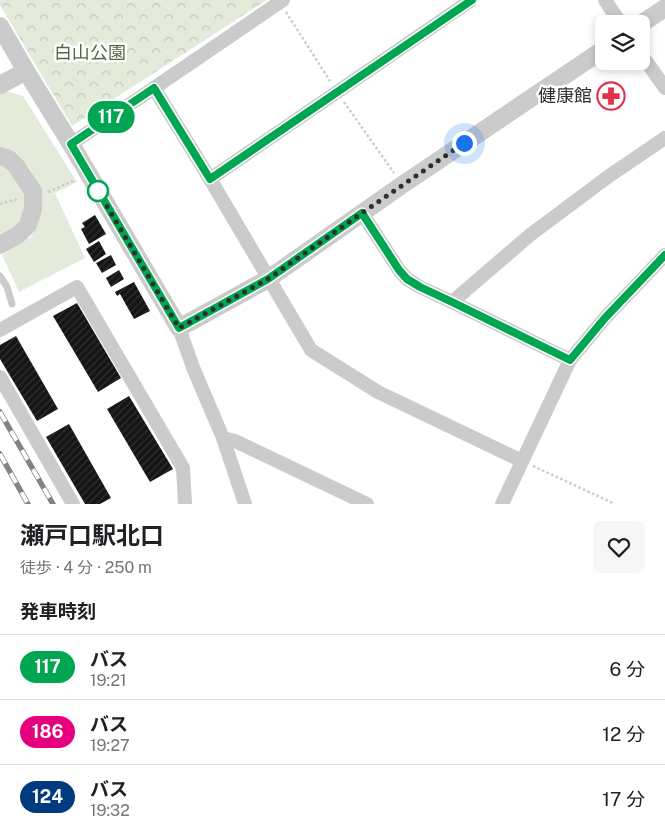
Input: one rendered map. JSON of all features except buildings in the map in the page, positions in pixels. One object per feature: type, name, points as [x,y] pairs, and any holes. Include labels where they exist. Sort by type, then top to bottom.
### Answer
[{"type":"street","points":[[210,179],[470,0]]},
{"type":"street","points":[[605,0],[615,15]]},
{"type":"street","points":[[71,144],[281,1]]},
{"type":"street","points":[[650,18],[665,8]]},
{"type":"street","points":[[0,26],[179,328],[194,370],[223,438],[245,504]]},
{"type":"street","points":[[179,328],[268,279],[402,185],[595,55]]},
{"type":"street","points":[[650,67],[665,88]]},
{"type":"street","points":[[0,85],[26,71]]},
{"type":"street","points":[[154,88],[311,350],[378,392],[522,461]]},
{"type":"street","points":[[452,302],[530,235],[609,176],[665,138]]},
{"type":"street","points":[[0,156],[9,159],[17,166],[33,191],[33,209],[28,224],[18,235],[0,245]]},
{"type":"street","points":[[362,213],[399,270],[407,279],[570,360]]},
{"type":"street","points":[[502,504],[570,360],[605,318],[665,255]]},
{"type":"street","points":[[0,330],[77,287],[183,468],[185,504]]},
{"type":"street","points":[[0,377],[73,504]]},
{"type":"street","points":[[223,438],[235,441],[367,504]]},
{"type":"lane","points":[[0,276],[7,288],[12,304]]},
{"type":"path","points":[[281,1],[337,92],[402,185]]},
{"type":"path","points":[[522,461],[615,504]]},
{"type":"green space","name":"白山公園","points":[[0,0],[267,0],[72,126],[0,5]]},
{"type":"green space","points":[[6,91],[23,96],[77,182],[55,193],[85,258],[19,292],[2,255],[31,237],[42,208],[41,190],[29,167],[4,149],[0,149],[0,94]]},
{"type":"green space","points":[[0,163],[17,176],[27,199],[25,212],[15,227],[0,237]]},
{"type":"railway","points":[[0,412],[53,504]]},
{"type":"railway","points":[[0,454],[28,504]]},
{"type":"bus line","name":"117","points":[[472,0],[210,179],[154,88],[71,144],[179,328],[268,279],[362,213],[399,270],[407,279],[570,360],[605,318],[665,255]]},
{"type":"place","name":"健康館","points":[[611,96]]},
{"type":"route","points":[[98,191],[179,328],[268,279],[464,143]]}]
